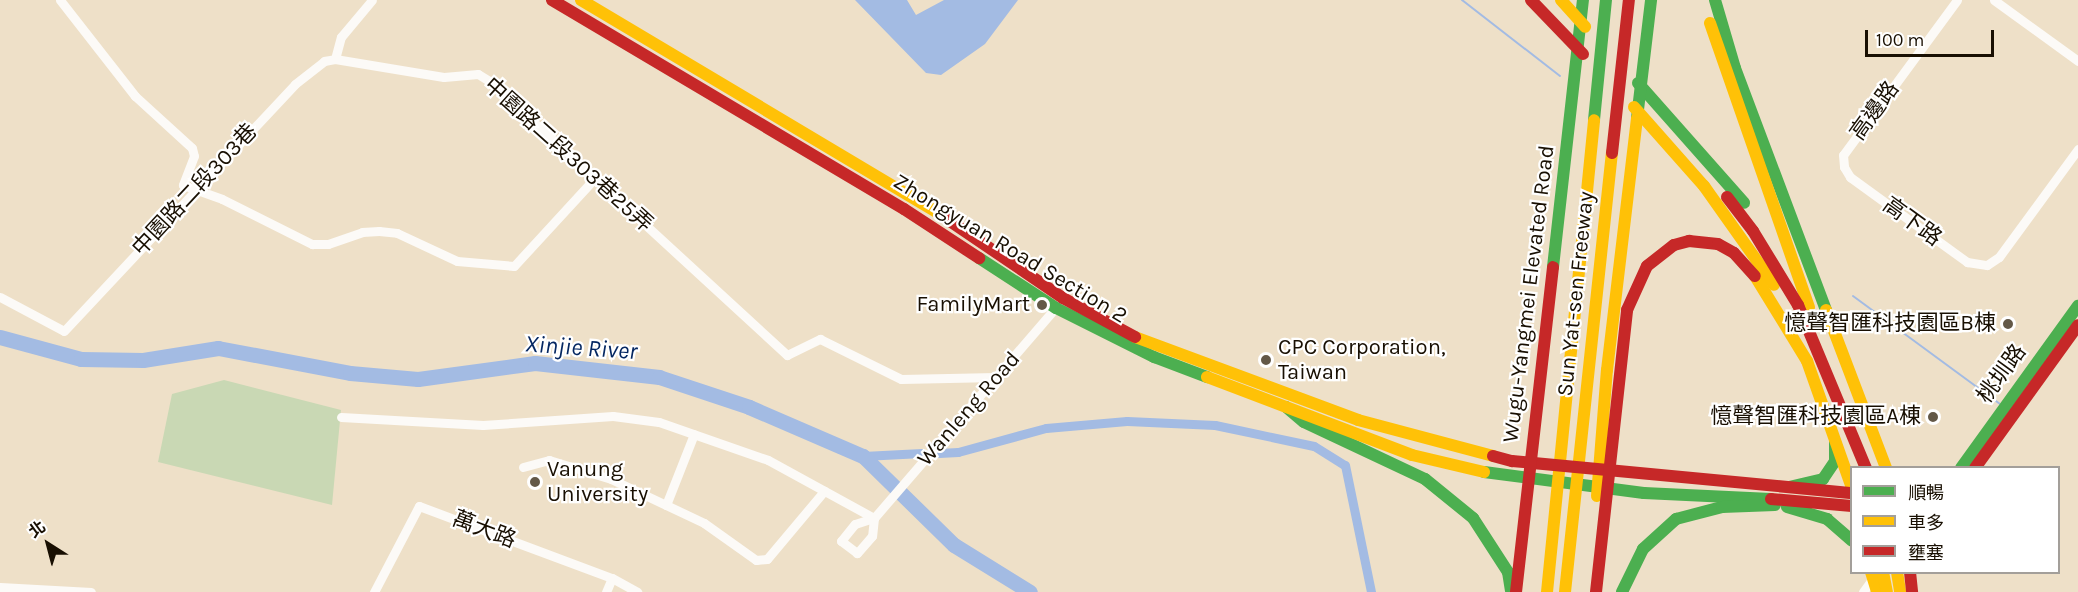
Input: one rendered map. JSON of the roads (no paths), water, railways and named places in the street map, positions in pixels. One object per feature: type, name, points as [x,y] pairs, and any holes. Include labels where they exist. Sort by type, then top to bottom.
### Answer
[{"type":"main road","name":"Zhongyuan Road Section 2","points":[[552,0],[1154,357],[1412,455],[1511,478],[1644,494],[1751,497]]},
{"type":"main road","name":"Zhongyuan Road Section 2","points":[[580,0],[964,229],[1060,303],[1133,336],[1358,420],[1512,461],[1789,487]]},
{"type":"main road","points":[[1531,0],[1572,29],[1646,90],[1753,213],[1839,349]]},
{"type":"main road","points":[[1545,0],[1712,178],[1780,272],[1828,372],[1865,466]]},
{"type":"main road","points":[[1561,0],[1572,29],[1727,215],[1804,336],[1841,416],[1856,466]]},
{"type":"main road","name":"Wugu-Yangmei Elevated Road","points":[[1516,592],[1583,0]]},
{"type":"main road","name":"Sun Yat-sen Freeway","points":[[1547,592],[1606,0]]},
{"type":"main road","name":"Sun Yat-sen Freeway","points":[[1565,592],[1629,0]]},
{"type":"main road","points":[[1588,592],[1607,370],[1651,0]]},
{"type":"main road","points":[[1704,0],[1726,76],[1870,466]]},
{"type":"main road","points":[[1716,0],[1735,68],[1839,349],[1885,466]]},
{"type":"main road","points":[[1596,592],[1627,310],[1647,266],[1674,245],[1689,241],[1718,244],[1734,253],[1758,279],[1807,361]]},
{"type":"main road","points":[[1780,272],[1807,361],[1831,421],[1850,485]]},
{"type":"main road","name":"桃圳路","points":[[1962,466],[2078,306]]},
{"type":"main road","name":"桃圳路","points":[[1976,466],[2078,326]]},
{"type":"main road","points":[[1286,407],[1304,422],[1425,479],[1473,518],[1508,572],[1511,592]]},
{"type":"main road","points":[[1789,487],[1813,483],[1829,472],[1836,447],[1831,421]]},
{"type":"main road","points":[[1789,487],[1850,493]]},
{"type":"main road","points":[[1751,497],[1827,519],[1850,541]]},
{"type":"main road","points":[[1751,497],[1850,506]]},
{"type":"main road","points":[[1622,592],[1643,549],[1676,519],[1722,507],[1775,505]]},
{"type":"main road","points":[[1876,574],[1876,592]]},
{"type":"main road","points":[[1876,574],[1887,592]]},
{"type":"main road","points":[[1892,574],[1898,592]]},
{"type":"main road","points":[[1897,574],[1898,592]]},
{"type":"main road","points":[[1910,574],[1912,592]]},
{"type":"street","points":[[60,0],[135,96],[192,148],[194,156],[183,185],[312,244],[328,244],[362,232],[379,231],[397,233],[457,261],[514,266],[595,178]]},
{"type":"street","points":[[335,59],[341,37],[372,0]]},
{"type":"street","name":"高邊路","points":[[1844,167],[1843,155],[1957,0]]},
{"type":"street","points":[[1994,0],[2078,61]]},
{"type":"street","name":"中園路二段303巷","points":[[0,297],[64,332],[295,84],[324,61],[335,59]]},
{"type":"street","name":"中園路二段303巷25弄","points":[[335,59],[444,77],[478,74],[496,87],[787,355],[820,339],[901,379],[996,377]]},
{"type":"street","name":"高下路","points":[[1844,167],[1850,177],[1967,262],[1987,265],[1999,257],[2078,149]]},
{"type":"street","name":"Wanleng Road","points":[[824,491],[874,518],[1060,303]]},
{"type":"street","points":[[341,417],[483,425],[613,416],[660,422],[768,460],[824,491],[767,559],[756,560],[704,522],[582,469],[549,460],[523,468]]},
{"type":"street","points":[[666,505],[694,434]]},
{"type":"street","name":"萬大路","points":[[374,592],[419,506],[612,578],[638,592]]},
{"type":"street","points":[[1863,592],[1876,574]]},
{"type":"street","points":[[606,592],[612,578]]},
{"type":"street","points":[[0,587],[91,592]]},
{"type":"water","points":[[855,0],[907,0],[916,15],[944,0],[1018,0],[985,44],[941,75],[926,73]]},
{"type":"waterway","points":[[1462,0],[1560,76]]},
{"type":"waterway","points":[[1853,296],[2000,404]]},
{"type":"waterway","name":"Xinjie River","points":[[0,337],[81,359],[143,360],[218,348],[350,373],[418,379],[535,363],[659,377],[749,407],[863,456],[954,545],[1030,592]]},
{"type":"waterway","points":[[939,453],[958,452],[1046,428],[1127,421],[1215,425],[1314,446],[1345,465],[1371,592]]},
{"type":"waterway","points":[[863,456],[922,453]]},
{"type":"place","name":"FamilyMart","points":[[1042,305]]},
{"type":"place","name":"憶聲智匯科技園區B棟","points":[[2008,324]]},
{"type":"place","name":"CPC Corporation, Taiwan","points":[[1266,360]]},
{"type":"place","name":"憶聲智匯科技園區A棟","points":[[1933,417]]},
{"type":"place","name":"Vanung University","points":[[535,482]]}]
